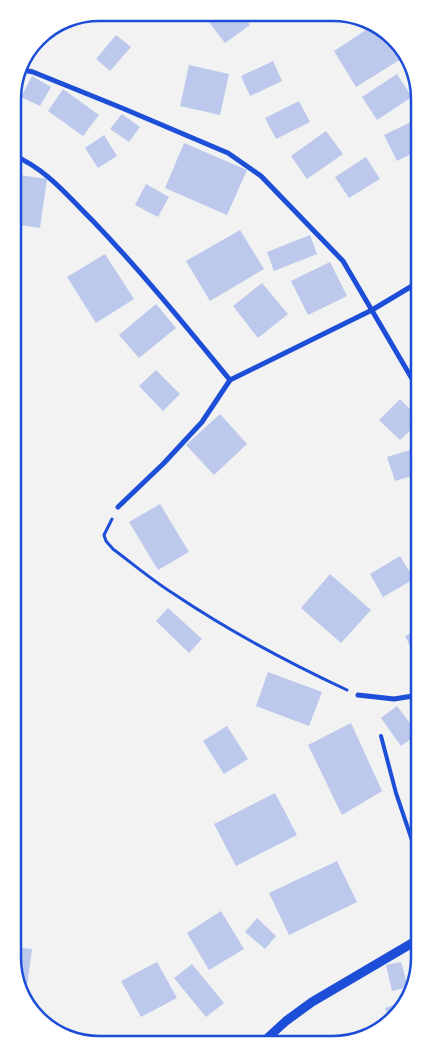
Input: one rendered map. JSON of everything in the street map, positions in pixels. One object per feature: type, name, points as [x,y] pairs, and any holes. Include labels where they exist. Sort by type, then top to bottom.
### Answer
[{"type":"street","points":[[27,71],[228,153],[261,176],[343,261],[411,377]]},
{"type":"street","points":[[21,158],[51,178],[101,229],[168,304],[230,380]]},
{"type":"street","points":[[118,508],[164,464],[202,422],[230,380],[372,310],[411,287]]},
{"type":"street","points":[[358,695],[394,699],[411,696]]},
{"type":"street","points":[[270,1036],[312,1002],[411,945]]},
{"type":"lane","points":[[381,736],[396,793],[411,837]]},
{"type":"path","points":[[118,508],[104,535],[112,549],[172,594],[231,630],[300,668],[358,695]]},
{"type":"building","points":[[208,21],[247,21],[250,25],[225,43]]},
{"type":"building","points":[[367,29],[388,44],[400,60],[356,87],[334,51]]},
{"type":"building","points":[[116,35],[131,47],[110,71],[96,59]]},
{"type":"building","points":[[273,61],[282,81],[250,96],[241,76]]},
{"type":"building","points":[[189,65],[229,74],[220,115],[180,106]]},
{"type":"building","points":[[397,74],[411,98],[377,120],[362,97]]},
{"type":"building","points":[[32,76],[51,87],[40,106],[21,97]]},
{"type":"building","points":[[63,89],[99,115],[83,136],[48,111]]},
{"type":"building","points":[[299,101],[310,122],[276,139],[265,118]]},
{"type":"building","points":[[122,114],[140,127],[129,142],[110,129]]},
{"type":"building","points":[[411,122],[411,154],[397,161],[384,135]]},
{"type":"building","points":[[326,131],[343,154],[307,179],[291,156]]},
{"type":"building","points":[[104,135],[117,156],[98,168],[85,148]]},
{"type":"building","points":[[184,143],[247,170],[227,215],[165,188]]},
{"type":"building","points":[[366,157],[380,179],[349,198],[335,177]]},
{"type":"building","points":[[21,175],[47,179],[40,228],[21,225]]},
{"type":"building","points":[[146,184],[169,197],[158,217],[135,205]]},
{"type":"building","points":[[240,230],[264,269],[210,301],[186,261]]},
{"type":"building","points":[[310,235],[317,254],[274,271],[267,252]]},
{"type":"building","points":[[105,254],[134,299],[96,323],[67,277]]},
{"type":"building","points":[[330,262],[347,296],[308,315],[291,281]]},
{"type":"building","points":[[262,283],[288,314],[258,338],[233,306]]},
{"type":"building","points":[[156,304],[176,328],[139,358],[119,335]]},
{"type":"building","points":[[156,370],[180,394],[163,411],[139,386]]},
{"type":"building","points":[[400,399],[411,410],[411,430],[400,440],[379,420]]},
{"type":"building","points":[[220,414],[247,444],[214,475],[186,445]]},
{"type":"building","points":[[411,450],[411,476],[395,481],[387,457]]},
{"type":"building","points":[[160,504],[189,552],[158,570],[129,522]]},
{"type":"building","points":[[400,556],[411,574],[411,581],[383,597],[370,574]]},
{"type":"building","points":[[330,574],[371,610],[341,643],[301,608]]},
{"type":"building","points":[[168,608],[202,639],[189,653],[156,621]]},
{"type":"building","points":[[411,633],[411,647],[405,636]]},
{"type":"building","points":[[268,672],[322,692],[309,726],[256,706]]},
{"type":"building","points":[[397,706],[411,725],[411,739],[401,746],[381,718]]},
{"type":"building","points":[[351,723],[382,791],[342,815],[308,745]]},
{"type":"building","points":[[227,726],[248,759],[224,774],[203,741]]},
{"type":"building","points":[[275,793],[297,835],[236,866],[214,824]]},
{"type":"building","points":[[337,861],[357,902],[289,935],[269,893]]},
{"type":"building","points":[[221,911],[244,949],[209,970],[187,933]]},
{"type":"building","points":[[257,918],[276,936],[265,949],[245,932]]},
{"type":"building","points":[[21,948],[32,949],[27,988],[22,968]]},
{"type":"building","points":[[157,962],[177,998],[141,1017],[121,981]]},
{"type":"building","points":[[401,962],[407,982],[405,988],[392,991],[386,965]]},
{"type":"building","points":[[192,964],[224,1003],[206,1017],[174,978]]},
{"type":"building","points":[[395,1005],[387,1013],[385,1008]]}]
